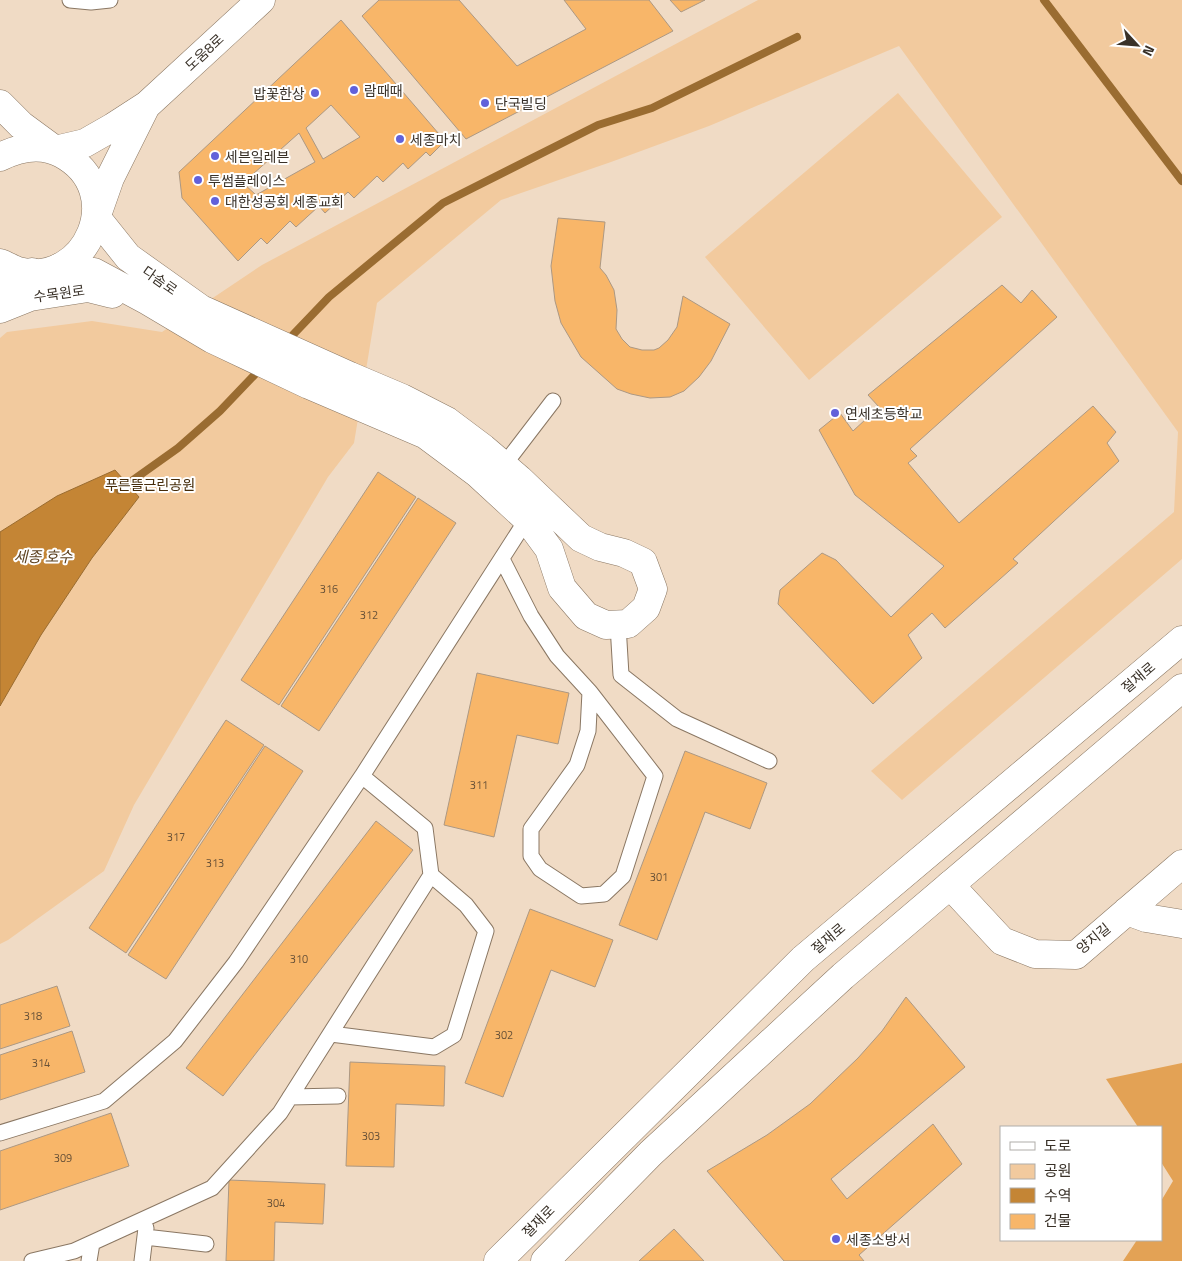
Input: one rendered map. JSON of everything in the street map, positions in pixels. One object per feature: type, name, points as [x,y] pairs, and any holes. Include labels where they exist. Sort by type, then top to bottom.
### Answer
[{"type":"street","name":"도움8로","points":[[55,150],[85,143],[147,105],[261,0]]},
{"type":"street","name":"다솜로","points":[[0,104],[21,125],[55,150],[73,160],[87,176],[95,196],[96,217],[90,237],[77,255],[60,267]]},
{"type":"street","name":"도움8로","points":[[96,217],[110,178],[147,105]]},
{"type":"street","name":"다솜로","points":[[0,157],[15,149],[35,146],[55,150]]},
{"type":"street","name":"다솜로","points":[[0,263],[18,271],[39,272],[60,267],[94,272],[212,339],[309,385],[426,435],[477,473],[527,519],[549,549],[562,588],[586,616],[606,626],[628,624],[646,608],[653,589],[643,562],[624,553],[600,547],[581,538],[504,465],[447,421],[402,398],[237,326],[201,308],[128,257],[96,217]]},
{"type":"street","name":"수목원로","points":[[0,290],[32,272]]},
{"type":"street","name":"수목원로","points":[[0,309],[30,296],[88,288],[148,301]]},
{"type":"street","name":"절재로","points":[[498,1261],[804,959],[1182,640]]},
{"type":"street","points":[[545,1261],[652,1153],[843,976],[1182,688]]},
{"type":"street","name":"양지길","points":[[950,886],[1002,941],[1035,954],[1076,955],[1182,864]]},
{"type":"street","points":[[1127,911],[1146,918],[1182,924]]},
{"type":"lane","points":[[70,0],[91,2],[110,0]]},
{"type":"lane","points":[[504,465],[553,401]]},
{"type":"lane","points":[[0,1133],[104,1101],[175,1041],[236,962],[362,776],[527,519]]},
{"type":"lane","points":[[502,559],[530,616],[557,656],[590,692],[655,776],[623,876],[604,894],[581,896],[540,869],[531,856],[531,829],[577,765],[588,732],[590,692]]},
{"type":"lane","points":[[618,625],[621,675],[677,719],[769,761]]},
{"type":"lane","points":[[32,1261],[74,1251],[212,1188],[280,1114],[431,876],[425,828],[362,776]]},
{"type":"lane","points":[[331,1034],[434,1047],[454,1035],[486,930],[466,905],[431,876]]},
{"type":"lane","points":[[290,1097],[338,1096]]},
{"type":"lane","points":[[142,1261],[147,1218]]},
{"type":"lane","points":[[146,1237],[206,1244]]},
{"type":"lane","points":[[89,1261],[92,1243]]},
{"type":"green space","name":"푸른뜰근린공원","points":[[758,0],[1182,0],[1182,559],[902,800],[871,771],[1174,512],[1178,432],[899,46],[709,126],[501,200],[377,303],[354,443],[328,477],[134,805],[104,871],[0,944],[0,338],[7,332],[92,321],[162,332],[262,265]]},
{"type":"green space","points":[[898,93],[1002,217],[809,380],[705,257]]},
{"type":"shaded area","points":[[1182,1063],[1182,1261],[1123,1261],[1136,1241],[1162,1241],[1162,1199],[1173,1181],[1162,1164],[1162,1126],[1137,1126],[1106,1079]]},
{"type":"water","name":"세종 호수","points":[[115,470],[139,497],[92,558],[41,635],[0,706],[0,532],[57,496]]},
{"type":"building","name":"단국빌딩","points":[[379,0],[459,0],[517,66],[586,29],[564,0],[649,0],[673,31],[466,139],[362,16]]},
{"type":"building","points":[[670,0],[705,0],[681,12]]},
{"type":"building","name":"세종마치","points":[[341,20],[445,141],[430,156],[426,152],[408,169],[403,163],[383,182],[377,176],[354,198],[348,192],[325,213],[319,206],[296,227],[290,221],[267,244],[261,238],[238,261],[182,198],[179,172]],"holes":[[[331,105],[360,137],[323,159],[306,128]],[[299,133],[315,162],[256,195],[243,183]]]},
{"type":"building","points":[[558,218],[605,222],[600,268],[614,290],[617,310],[616,329],[630,347],[654,350],[668,340],[677,327],[683,296],[730,324],[711,361],[699,377],[684,391],[670,397],[650,398],[631,394],[617,389],[581,357],[561,323],[555,301],[551,266]]},
{"type":"building","points":[[1002,285],[1021,303],[1032,290],[1057,317],[910,449],[917,456],[908,463],[959,523],[1093,406],[1116,432],[1107,443],[1119,461],[1013,559],[1018,563],[945,628],[932,613],[908,635],[922,658],[873,704],[778,604],[780,590],[822,553],[836,560],[891,617],[944,566],[855,495],[819,430],[840,413],[853,431],[879,407],[868,395]]},
{"type":"building","points":[[378,472],[416,497],[279,705],[241,680]]},
{"type":"building","points":[[418,498],[456,523],[319,731],[281,706]]},
{"type":"building","points":[[477,673],[569,693],[558,744],[517,735],[494,837],[444,825]]},
{"type":"building","points":[[226,720],[264,745],[126,953],[89,928]]},
{"type":"building","points":[[265,746],[303,771],[166,979],[128,955]]},
{"type":"building","points":[[685,751],[767,783],[750,829],[705,812],[657,940],[619,925]]},
{"type":"building","points":[[376,821],[413,850],[223,1096],[186,1068]]},
{"type":"building","points":[[530,909],[613,940],[595,987],[551,970],[503,1097],[465,1083]]},
{"type":"building","points":[[57,986],[70,1026],[0,1049],[0,1005]]},
{"type":"building","points":[[906,997],[965,1067],[831,1179],[847,1199],[933,1124],[962,1164],[859,1255],[864,1261],[784,1261],[707,1171],[767,1135],[810,1104],[858,1058],[882,1031]]},
{"type":"building","points":[[72,1031],[85,1072],[0,1100],[0,1055]]},
{"type":"building","points":[[350,1062],[445,1066],[444,1106],[396,1104],[394,1167],[346,1166]]},
{"type":"building","points":[[111,1113],[129,1166],[0,1210],[0,1151]]},
{"type":"building","points":[[229,1180],[325,1184],[323,1224],[275,1222],[274,1261],[226,1261]]},
{"type":"building","points":[[674,1229],[704,1261],[639,1261]]},
{"type":"waterway","points":[[1044,0],[1182,181]]},
{"type":"waterway","points":[[287,341],[329,297],[443,203],[598,125],[652,108],[797,37]]},
{"type":"waterway","points":[[119,490],[178,448],[220,411],[262,367]]},
{"type":"place","name":"람때때","points":[[354,90]]},
{"type":"place","name":"밥꽃한상","points":[[315,93]]},
{"type":"place","name":"단국빌딩","points":[[485,103]]},
{"type":"place","name":"세종마치","points":[[400,139]]},
{"type":"place","name":"세븐일레븐","points":[[215,156]]},
{"type":"place","name":"투썸플레이스","points":[[198,180]]},
{"type":"place","name":"대한성공회 세종교회","points":[[215,201]]},
{"type":"place","name":"연세초등학교","points":[[835,413]]},
{"type":"place","name":"세종소방서","points":[[836,1239]]}]
